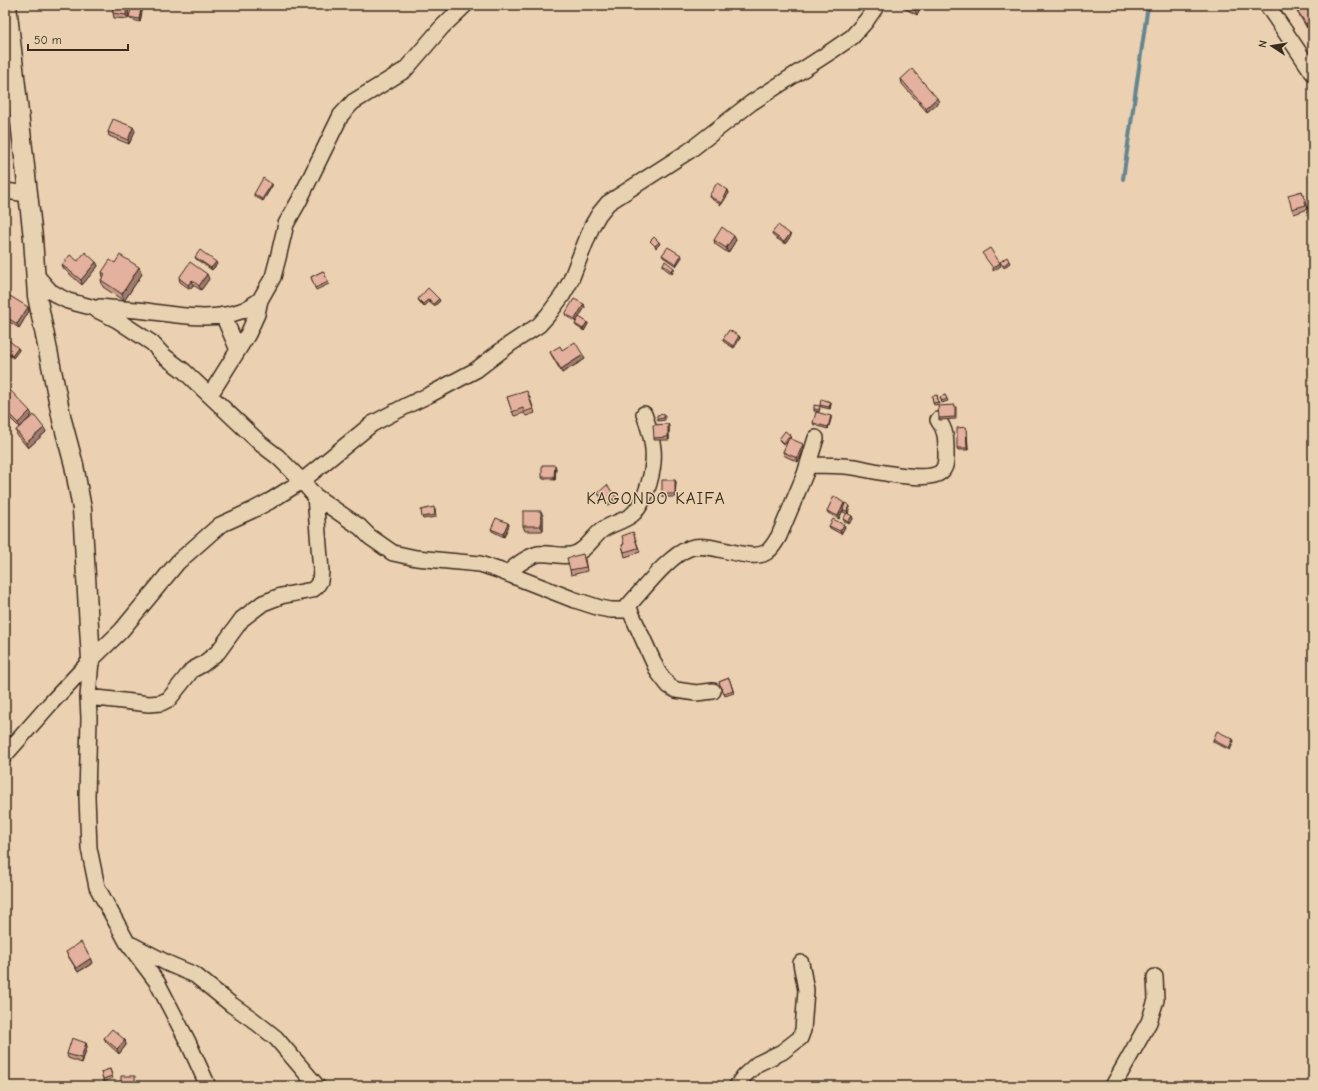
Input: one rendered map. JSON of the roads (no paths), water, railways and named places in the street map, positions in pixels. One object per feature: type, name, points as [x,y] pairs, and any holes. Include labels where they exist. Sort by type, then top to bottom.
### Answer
[{"type":"street","points":[[7,5],[33,238],[37,296],[62,420],[74,465],[82,508],[91,660],[88,697],[89,718],[87,798],[89,848],[97,887],[127,942],[157,982],[188,1042],[208,1086]]},
{"type":"street","points":[[210,395],[248,334],[260,300],[272,277],[286,224],[299,201],[341,115],[353,102],[405,70],[442,27],[466,5]]},
{"type":"street","points":[[5,755],[91,660],[121,632],[178,562],[220,525],[253,510],[302,480],[372,424],[476,370],[510,344],[539,325],[562,296],[570,282],[592,226],[598,214],[608,203],[690,151],[750,103],[830,52],[852,36],[866,21],[877,5]]},
{"type":"street","points":[[1272,6],[1313,73]]},
{"type":"street","points":[[5,191],[28,194]]},
{"type":"street","points":[[36,274],[50,291],[68,301],[91,307],[144,310],[178,315],[223,315],[241,312],[260,300]]},
{"type":"street","points":[[91,307],[117,320],[152,343],[164,356],[184,371],[302,480],[316,496],[360,527],[394,554],[416,558],[480,564],[600,608],[623,610],[667,564],[683,551],[692,547],[702,546],[753,555],[767,552],[774,545],[779,536],[808,465],[816,438]]},
{"type":"street","points":[[223,315],[238,350]]},
{"type":"street","points":[[507,573],[520,562],[538,554],[565,556],[578,553],[599,532],[610,524],[626,519],[634,514],[649,485],[652,464],[653,450],[644,414]]},
{"type":"street","points":[[808,465],[854,467],[890,474],[924,477],[934,475],[944,468],[946,461],[946,436],[943,427],[938,420]]},
{"type":"street","points":[[88,697],[149,704],[161,703],[169,698],[192,670],[203,664],[218,652],[242,619],[263,603],[281,596],[312,590],[316,587],[320,581],[321,571],[316,496]]},
{"type":"street","points":[[628,606],[658,672],[670,686],[676,690],[696,693],[713,691]]},
{"type":"street","points":[[127,942],[168,964],[195,974],[232,1005],[276,1038],[317,1086]]},
{"type":"street","points":[[737,1086],[744,1076],[757,1064],[782,1052],[800,1038],[803,1030],[806,990],[801,963]]},
{"type":"street","points":[[1113,1086],[1149,1022],[1156,1000],[1155,977]]},
{"type":"waterway","points":[[1123,179],[1148,5]]},
{"type":"district","name":"KAGONDO KAIFA","points":[[656,498]]}]
